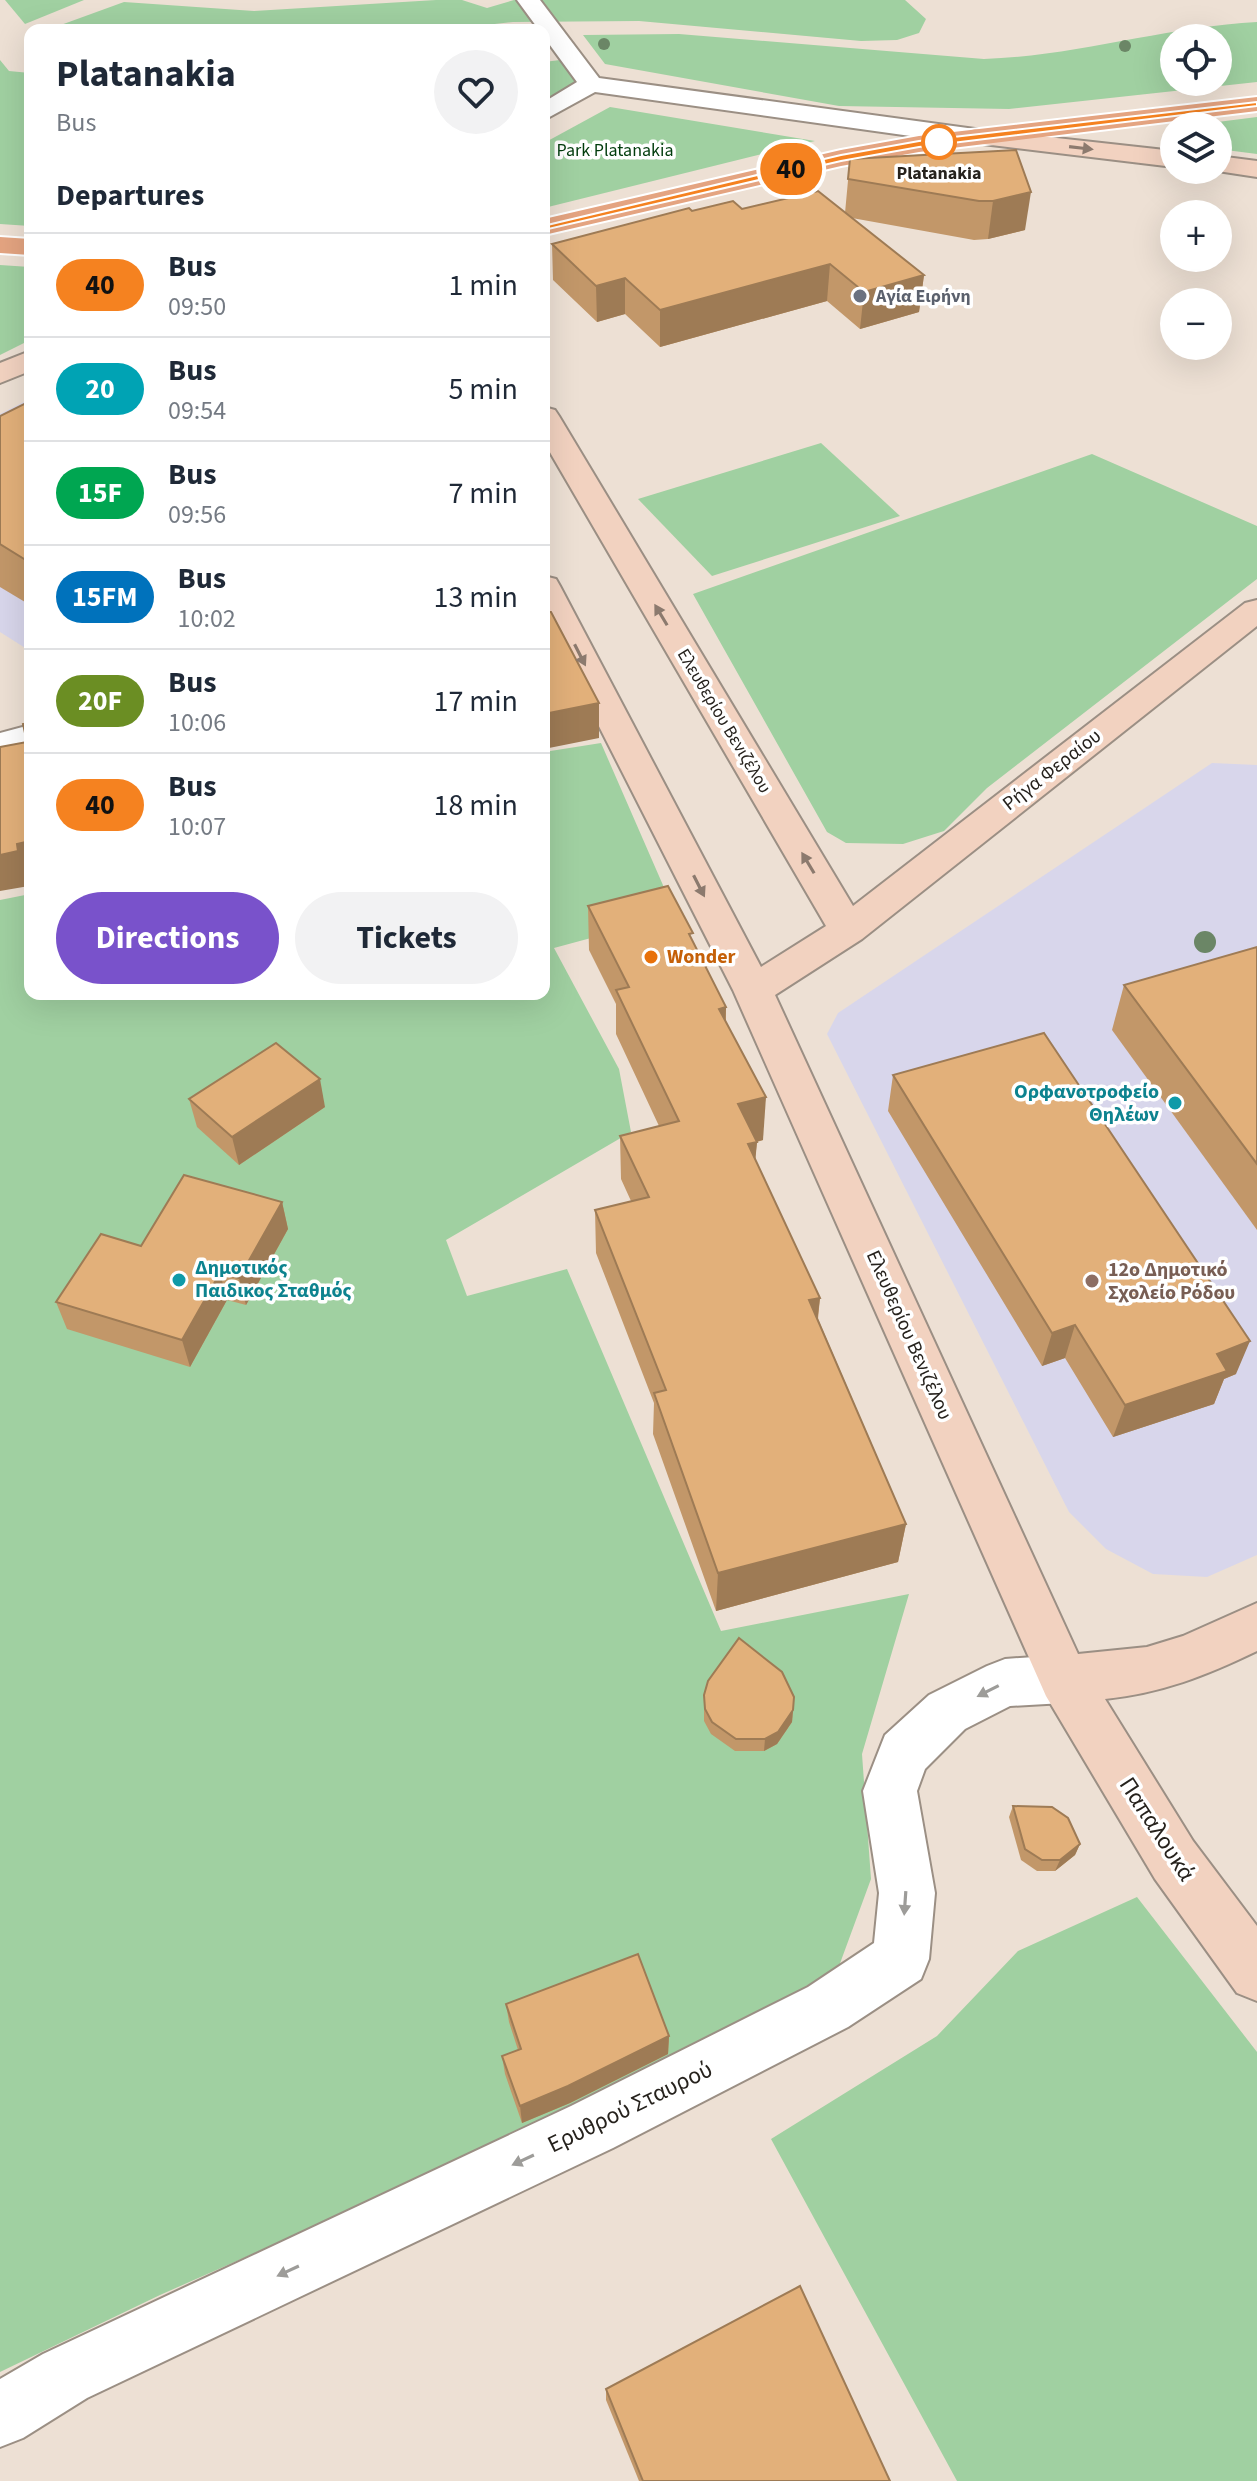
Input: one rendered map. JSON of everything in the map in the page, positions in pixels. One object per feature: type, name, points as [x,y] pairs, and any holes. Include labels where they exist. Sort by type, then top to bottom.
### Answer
[{"type":"main road","points":[[550,226],[841,158],[975,137],[1257,104]]},
{"type":"main road","points":[[0,245],[24,247]]},
{"type":"street","points":[[528,0],[546,24]]},
{"type":"street","points":[[550,29],[591,84]]},
{"type":"street","points":[[550,109],[591,84],[975,137],[1160,157]]},
{"type":"street","points":[[1232,166],[1257,169]]},
{"type":"street","points":[[0,374],[24,363]]},
{"type":"street","name":"Ελευθερίου Βενιζέλου","points":[[550,426],[848,930]]},
{"type":"street","name":"Ελευθερίου Βενιζέλου","points":[[550,598],[753,990],[1064,1679]]},
{"type":"street","name":"Ρήγα Φεραίου","points":[[848,930],[1257,610]]},
{"type":"street","points":[[0,745],[24,738]]},
{"type":"street","points":[[753,990],[848,930]]},
{"type":"street","points":[[1064,1679],[1147,1671],[1194,1656],[1257,1626]]},
{"type":"street","name":"Παπαλουκά","points":[[1064,1679],[1174,1860],[1257,1973]]},
{"type":"street","name":"Ερυθρού Σταυρού","points":[[0,2415],[65,2376],[620,2113],[828,2007],[901,1959],[907,1893],[890,1791],[904,1753],[947,1712],[1005,1683],[1064,1679]]},
{"type":"shaded area","points":[[24,402],[24,647],[0,632],[0,414]]},
{"type":"shaded area","points":[[1212,763],[1257,765],[1257,1555],[1207,1577],[1153,1574],[1106,1549],[1069,1512],[827,1034],[838,1013]]},
{"type":"green space","points":[[5,0],[84,0],[25,24]]},
{"type":"green space","points":[[436,0],[462,0],[487,8],[514,0],[905,0],[926,19],[919,33],[897,40],[861,41],[639,21],[64,24],[124,2],[254,11]]},
{"type":"green space","points":[[1257,22],[1257,82],[1232,85],[1232,24]]},
{"type":"green space","points":[[679,34],[984,59],[1053,53],[1160,34],[1160,93],[1009,109],[839,106],[605,64],[583,35]]},
{"type":"green space","points":[[0,60],[9,71],[24,72],[24,226],[0,224]]},
{"type":"green space","points":[[560,60],[580,79],[550,97],[550,61]]},
{"type":"green space","name":"Park Platanakia","points":[[610,107],[815,141],[550,207],[550,140]]},
{"type":"green space","points":[[1257,117],[1257,154],[1232,151],[1232,120]]},
{"type":"green space","points":[[0,265],[24,267],[24,343],[0,355]]},
{"type":"green space","points":[[821,443],[900,516],[712,576],[638,499]]},
{"type":"green space","points":[[1092,454],[1257,526],[1257,579],[987,788],[944,831],[903,844],[846,843],[827,832],[693,594]]},
{"type":"green space","points":[[601,743],[676,915],[554,948],[619,1069],[631,1132],[446,1240],[467,1296],[567,1269],[721,1631],[909,1594],[862,1754],[871,1879],[835,1977],[735,2040],[160,2295],[0,2372],[0,900],[24,895],[24,1000],[550,1000],[550,751]]},
{"type":"green space","points":[[1137,1897],[1257,2052],[1257,2481],[957,2481],[771,2139],[937,2036],[1018,1951]]},
{"type":"building","points":[[1016,150],[1031,192],[993,201],[848,179],[850,159]]},
{"type":"building","points":[[818,191],[924,275],[864,292],[830,264],[660,310],[625,278],[596,286],[552,244],[689,208],[692,211],[733,201],[742,209]]},
{"type":"building","points":[[24,404],[24,559],[0,544],[0,416]]},
{"type":"building","points":[[550,612],[551,612],[599,703],[550,713]]},
{"type":"building","points":[[24,743],[24,842],[17,844],[18,851],[0,855],[0,747]]},
{"type":"building","points":[[668,886],[726,1007],[719,1009],[766,1097],[738,1104],[757,1142],[748,1144],[820,1298],[809,1300],[906,1524],[718,1573],[654,1393],[666,1390],[595,1210],[649,1197],[620,1136],[679,1121],[616,990],[629,987],[588,906]]},
{"type":"building","points":[[1257,947],[1257,1164],[1124,985]]},
{"type":"building","points":[[1044,1033],[1250,1341],[1217,1354],[1227,1371],[1125,1405],[1075,1325],[1052,1333],[893,1075]]},
{"type":"building","points":[[276,1043],[320,1079],[232,1137],[189,1099]]},
{"type":"building","name":"Δημοτικός Παιδικος Σταθμός","points":[[184,1175],[282,1202],[239,1278],[220,1273],[182,1340],[56,1302],[101,1234],[141,1246]]},
{"type":"building","points":[[739,1638],[782,1672],[794,1697],[793,1710],[778,1732],[765,1739],[736,1739],[712,1722],[705,1709],[704,1695],[708,1681]]},
{"type":"building","points":[[1013,1806],[1052,1807],[1068,1818],[1080,1844],[1060,1860],[1042,1860],[1025,1849]]},
{"type":"building","points":[[638,1954],[669,2036],[520,2106],[502,2056],[521,2049],[506,2004]]},
{"type":"building","points":[[800,2286],[890,2481],[643,2481],[606,2389]]},
{"type":"bus line","name":"40","points":[[550,226],[841,158],[919,144],[1257,105]]},
{"type":"place","name":"Platanakia","points":[[939,142]]},
{"type":"place","name":"Αγία Ειρήνη","points":[[860,296]]},
{"type":"place","name":"Wonder","points":[[651,957]]},
{"type":"place","name":"Ορφανοτροφείο Θηλέων","points":[[1175,1103]]},
{"type":"place","name":"Δημοτικός Παιδικος Σταθμός","points":[[179,1280]]},
{"type":"place","name":"12ο Δημοτικό Σχολείο Ρόδου","points":[[1092,1281]]}]
